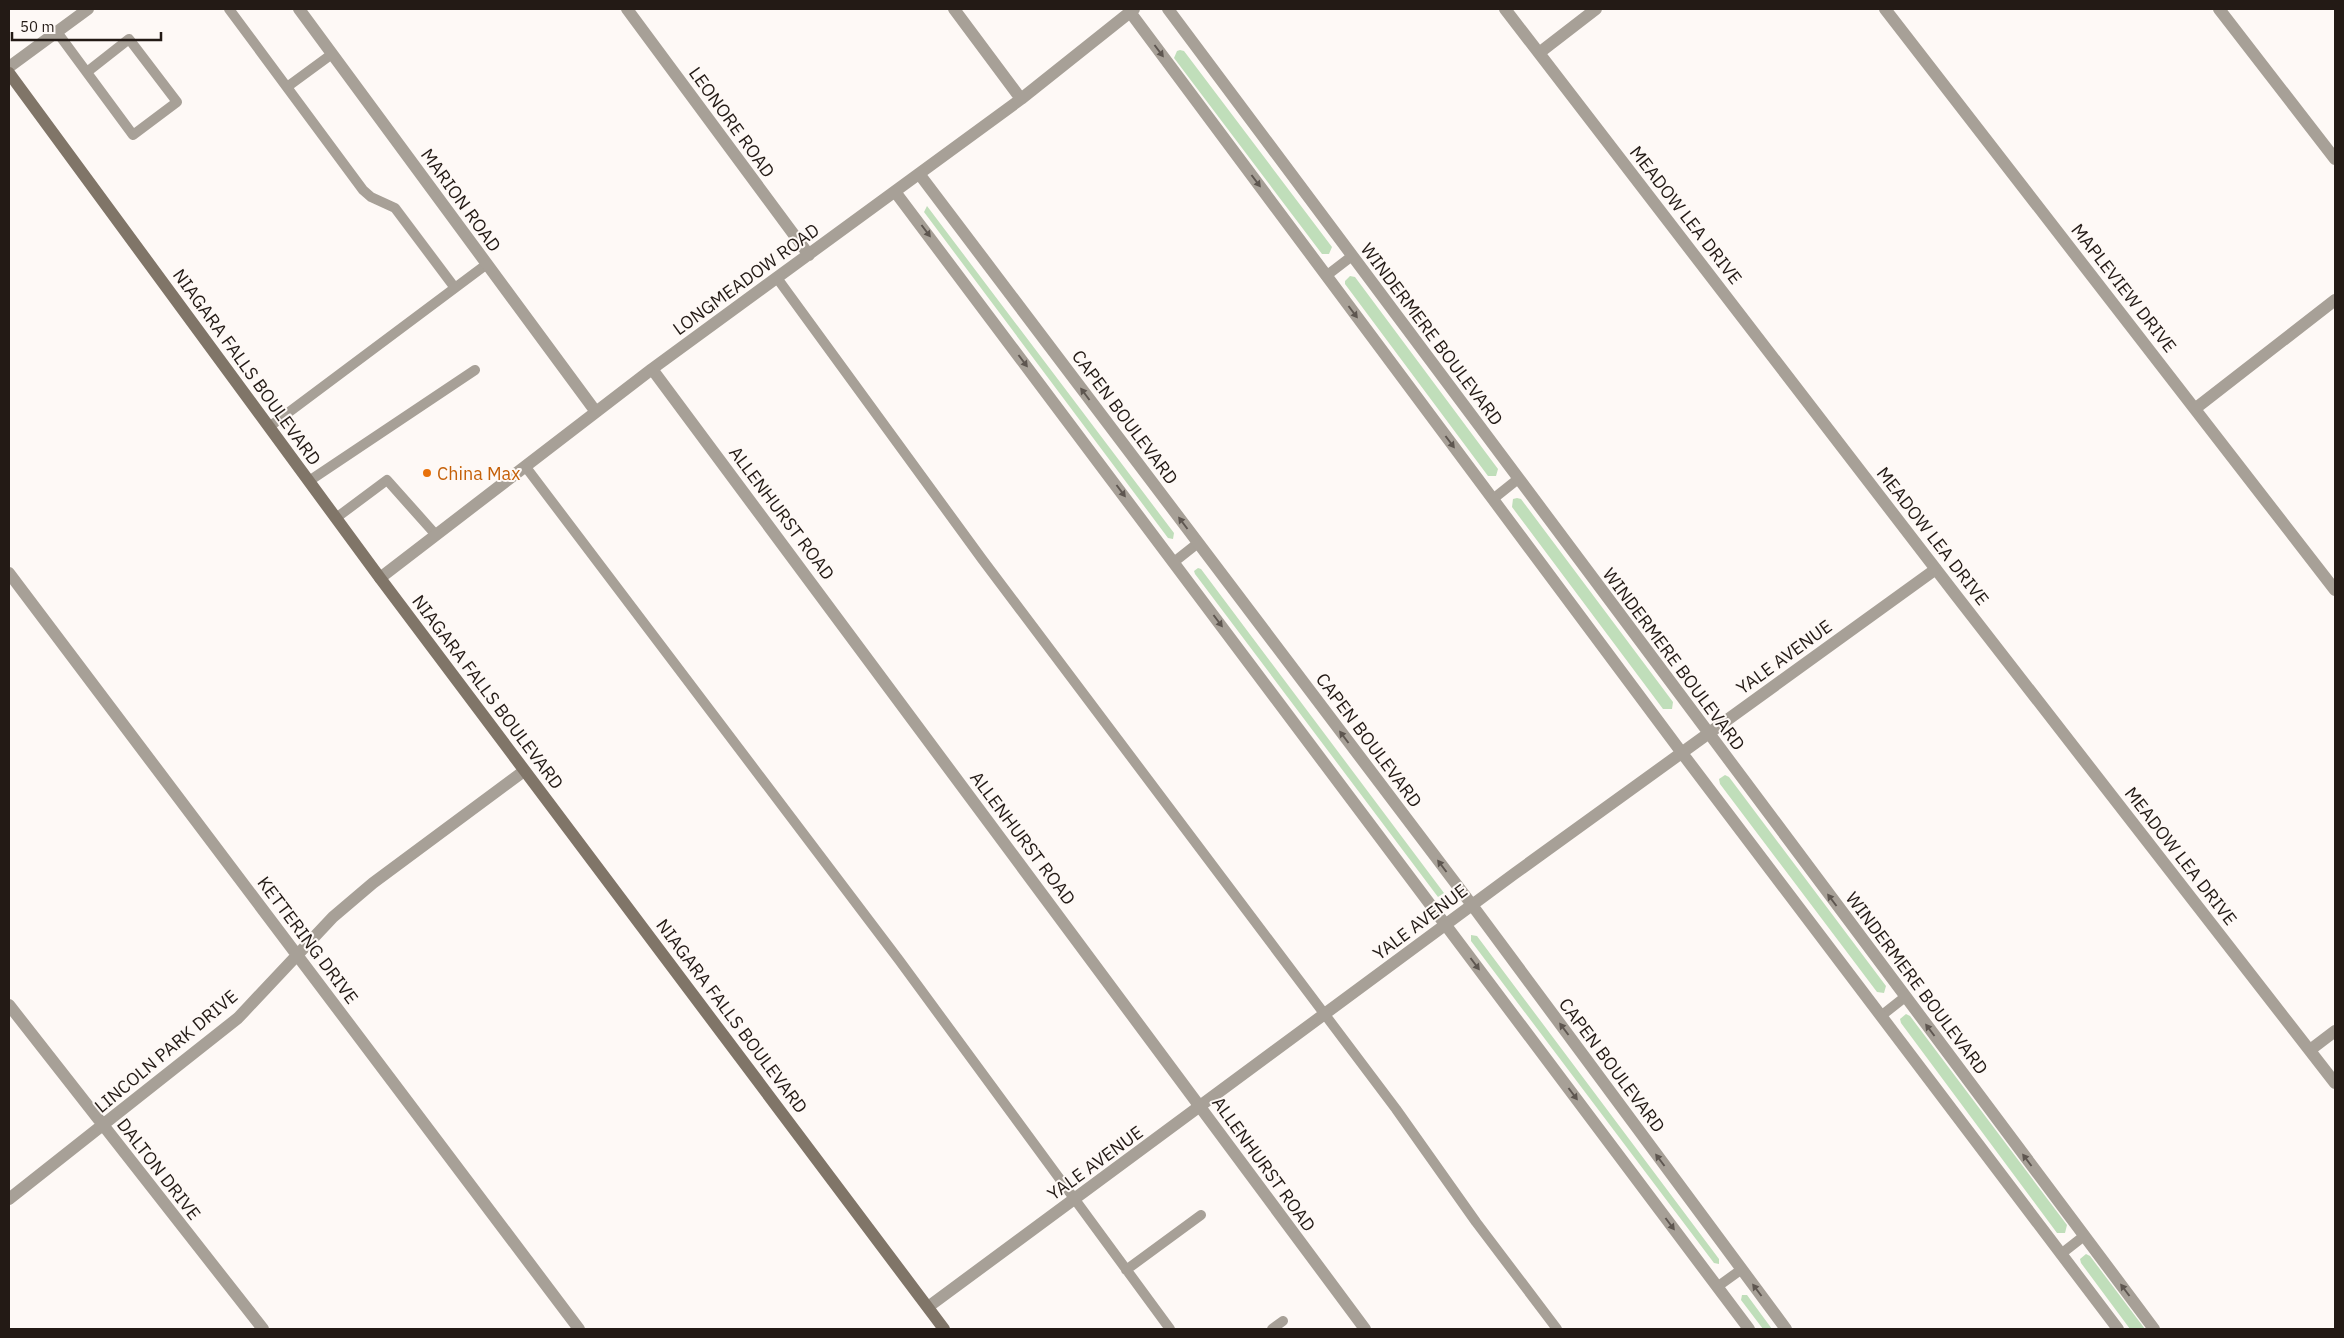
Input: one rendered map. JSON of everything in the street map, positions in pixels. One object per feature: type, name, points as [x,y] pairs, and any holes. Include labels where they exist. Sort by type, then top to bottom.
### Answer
[{"type":"main road","name":"NIAGARA FALLS BOULEVARD","points":[[9,73],[380,578],[944,1329]]},
{"type":"street","points":[[9,67],[88,9]]},
{"type":"street","name":"MARION ROAD","points":[[299,9],[596,412]]},
{"type":"street","name":"LEONORE ROAD","points":[[627,9],[808,255]]},
{"type":"street","points":[[954,9],[1021,99]]},
{"type":"street","name":"WINDERMERE BOULEVARD","points":[[1168,9],[2154,1329]]},
{"type":"street","name":"MEADOW LEA DRIVE","points":[[1505,9],[2335,1083]]},
{"type":"street","points":[[1539,53],[1596,9]]},
{"type":"street","name":"MAPLEVIEW DRIVE","points":[[1885,9],[2196,408],[2335,590]]},
{"type":"street","points":[[2219,9],[2335,159]]},
{"type":"street","points":[[1132,10],[1326,276],[1682,753],[2118,1329]]},
{"type":"street","name":"LONGMEADOW ROAD","points":[[380,578],[652,369],[920,175],[1021,99],[1132,10]]},
{"type":"street","name":"CAPEN BOULEVARD","points":[[920,175],[1472,905],[1786,1329]]},
{"type":"street","points":[[896,192],[1749,1329]]},
{"type":"street","points":[[2196,408],[2335,300]]},
{"type":"street","name":"ALLENHURST ROAD","points":[[652,369],[1365,1329]]},
{"type":"street","name":"YALE AVENUE","points":[[928,1307],[1472,905],[1936,569]]},
{"type":"street","name":"KETTERING DRIVE","points":[[9,573],[579,1329]]},
{"type":"street","name":"LINCOLN PARK DRIVE","points":[[9,1199],[238,1018],[333,918],[373,883],[524,771]]},
{"type":"street","name":"DALTON DRIVE","points":[[9,1006],[263,1329]]},
{"type":"street","points":[[2310,1050],[2335,1030]]},
{"type":"lane","points":[[229,9],[363,190],[371,197],[395,208],[455,288]]},
{"type":"lane","points":[[57,32],[133,135],[177,102],[130,40],[87,72]]},
{"type":"lane","points":[[287,87],[332,54]]},
{"type":"lane","points":[[1326,276],[1352,256]]},
{"type":"lane","points":[[269,427],[486,264]]},
{"type":"lane","points":[[777,278],[982,559],[1557,1329]]},
{"type":"lane","points":[[309,481],[475,370]]},
{"type":"lane","points":[[525,466],[893,953],[1170,1329]]},
{"type":"lane","points":[[1493,499],[1518,479]]},
{"type":"lane","points":[[336,518],[387,480],[436,535]]},
{"type":"lane","points":[[1174,562],[1198,543]]},
{"type":"lane","points":[[1881,1016],[1905,997]]},
{"type":"lane","points":[[1126,1270],[1200,1215]]},
{"type":"lane","points":[[2061,1254],[2084,1236]]},
{"type":"lane","points":[[1717,1287],[1742,1269]]},
{"type":"lane","points":[[1272,1329],[1283,1321]]},
{"type":"green space","points":[[1177,51],[1184,51],[1332,247],[1329,254],[1322,254],[1174,58]]},
{"type":"green space","points":[[927,206],[1174,533],[1173,539],[1168,538],[924,212]]},
{"type":"green space","points":[[1350,276],[1355,277],[1498,469],[1496,476],[1488,476],[1345,284],[1345,281]]},
{"type":"green space","points":[[1513,499],[1521,499],[1673,702],[1672,709],[1663,709],[1512,507]]},
{"type":"green space","points":[[1198,568],[1201,569],[1444,893],[1438,897],[1195,574],[1194,571]]},
{"type":"green space","points":[[1725,775],[1729,777],[1886,986],[1884,993],[1877,992],[1720,784],[1719,779]]},
{"type":"green space","points":[[1471,935],[1477,936],[1719,1259],[1719,1264],[1714,1263],[1471,941]]},
{"type":"green space","points":[[1906,1014],[1910,1016],[2067,1225],[2065,1233],[2057,1233],[1901,1023],[1900,1019]]},
{"type":"green space","points":[[2086,1254],[2090,1256],[2145,1329],[2130,1329],[2081,1263],[2080,1259]]},
{"type":"green space","points":[[1742,1295],[1747,1295],[1772,1329],[1763,1329],[1741,1300]]},
{"type":"place","name":"China Max","points":[[427,473]]}]
